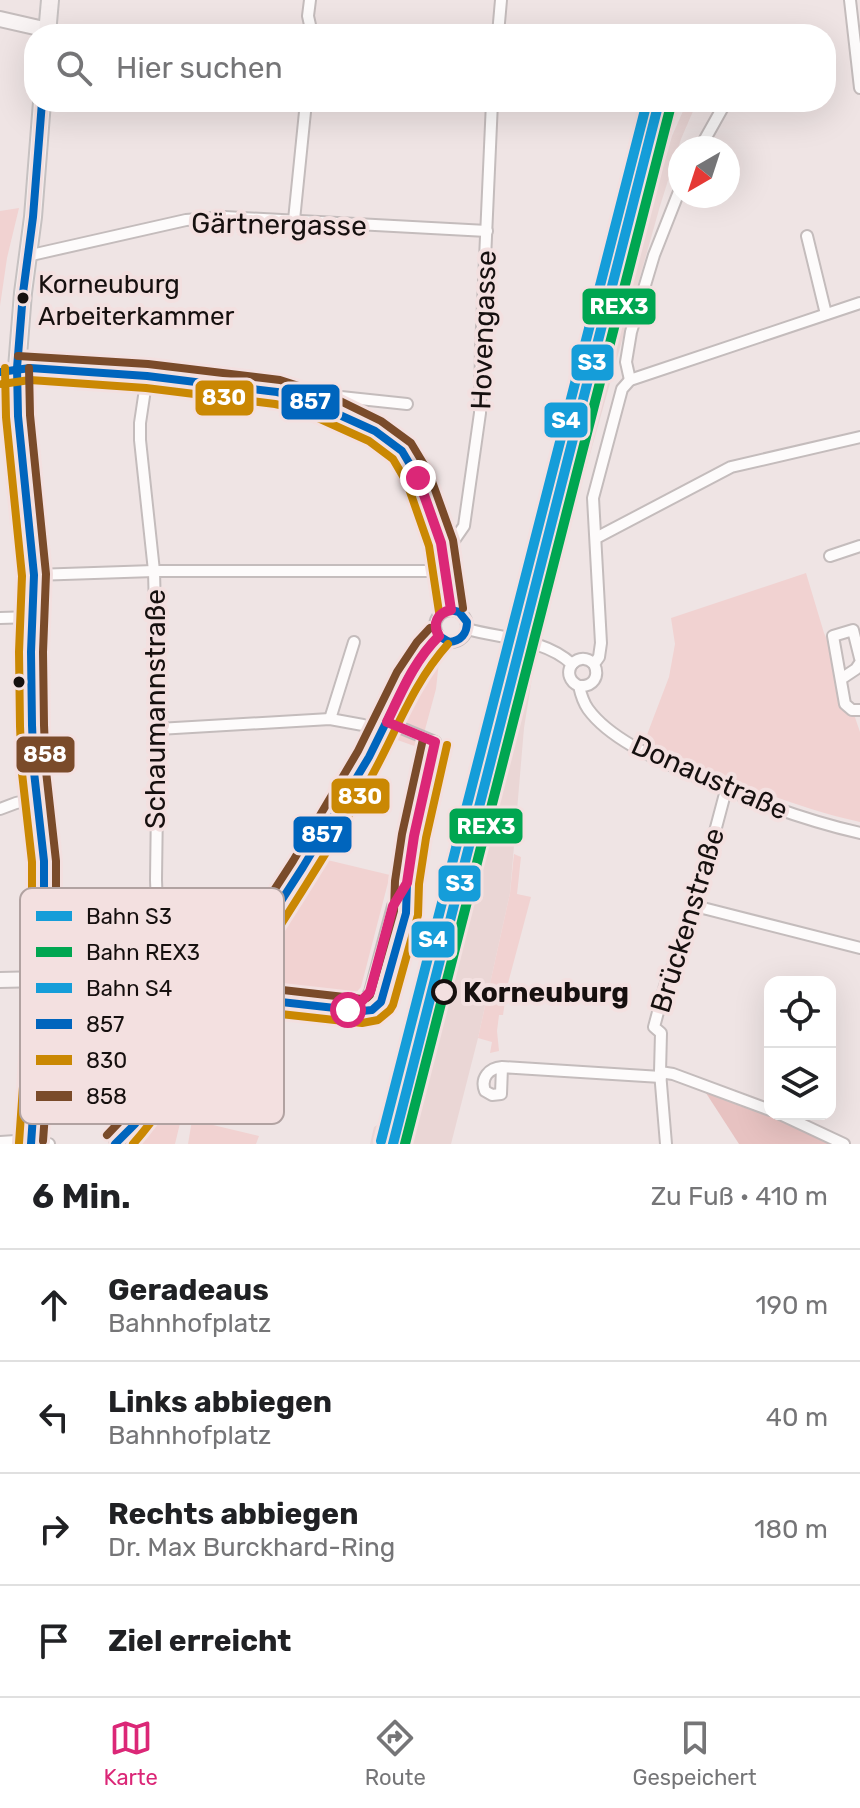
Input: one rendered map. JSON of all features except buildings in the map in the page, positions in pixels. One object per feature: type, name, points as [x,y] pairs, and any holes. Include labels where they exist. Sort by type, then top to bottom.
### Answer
[{"type":"main road","points":[[50,0],[51,24]]},
{"type":"main road","points":[[0,19],[24,26]]},
{"type":"main road","points":[[41,112],[17,368],[18,416],[34,575],[31,710],[44,888]]},
{"type":"main road","points":[[0,980],[20,980]]},
{"type":"street","points":[[310,0],[310,24]]},
{"type":"street","points":[[499,24],[501,0]]},
{"type":"street","points":[[850,0],[860,88]]},
{"type":"street","points":[[294,220],[305,112]]},
{"type":"street","name":"Hovengasse","points":[[441,543],[455,539],[464,526],[478,433],[492,112]]},
{"type":"street","points":[[707,136],[720,112]]},
{"type":"street","points":[[630,380],[626,362],[631,332],[649,270],[673,208]]},
{"type":"street","name":"Gärtnergasse","points":[[27,256],[196,219],[225,217],[487,231]]},
{"type":"street","points":[[807,236],[826,314]]},
{"type":"street","points":[[594,664],[599,657],[601,643],[593,498],[622,389],[630,380],[860,303]]},
{"type":"street","points":[[0,372],[17,368],[147,376],[277,392],[325,407],[375,431],[402,451],[418,478],[441,543],[451,610]]},
{"type":"street","name":"Schaumannstraße","points":[[147,376],[140,440],[154,571],[157,888]]},
{"type":"street","points":[[325,407],[341,397],[407,404]]},
{"type":"street","points":[[596,538],[731,467],[860,437]]},
{"type":"street","points":[[830,556],[860,546]]},
{"type":"street","points":[[34,575],[154,571],[446,571]]},
{"type":"street","points":[[451,610],[463,615],[467,629],[457,641],[445,641],[435,628],[436,619],[451,610]]},
{"type":"street","points":[[0,618],[33,617]]},
{"type":"street","points":[[467,629],[541,646],[561,654],[572,664],[585,659],[594,664],[597,674],[590,685],[579,686]]},
{"type":"street","points":[[841,679],[856,669],[860,661],[853,630],[833,636],[845,704],[852,710],[860,710]]},
{"type":"street","points":[[284,897],[326,831],[413,668],[439,636]]},
{"type":"street","points":[[330,719],[354,642]]},
{"type":"street","name":"Donaustraße","points":[[572,664],[569,677],[579,686],[588,709],[606,727],[627,741],[726,790],[781,811],[860,833]]},
{"type":"street","points":[[158,729],[330,719],[384,727],[435,742],[407,883],[393,906],[370,992],[358,1005],[348,1010],[284,1003]]},
{"type":"street","name":"Brückenstraße","points":[[666,1144],[660,1075],[661,1033],[654,1027],[665,986],[695,906],[726,790]]},
{"type":"street","points":[[0,809],[38,798]]},
{"type":"street","points":[[695,906],[860,948]]},
{"type":"street","points":[[502,1067],[501,1094],[492,1095],[484,1088],[485,1080],[491,1069],[502,1067],[673,1074],[764,1108]]},
{"type":"street","points":[[793,1120],[844,1144]]},
{"type":"street","points":[[115,1144],[133,1124]]},
{"type":"street","points":[[0,1142],[49,1144]]},
{"type":"shaded area","points":[[651,112],[669,112],[617,322],[668,150],[668,180],[535,659],[524,728],[510,893],[451,1144],[370,1144],[374,1127],[387,1119],[397,1078],[401,1078],[493,708],[499,709],[520,635],[607,293],[633,129],[640,130],[627,211]]},
{"type":"shaded area","points":[[683,112],[693,112],[682,136],[672,136]]},
{"type":"shaded area","points":[[19,208],[7,258],[0,306],[0,211]]},
{"type":"shaded area","points":[[806,573],[860,732],[860,822],[804,807],[750,787],[645,740],[669,677],[675,644],[671,618]]},
{"type":"shaded area","points":[[431,652],[439,661],[436,689],[420,748],[389,737],[412,690],[410,687]]},
{"type":"shaded area","points":[[514,854],[521,857],[517,894],[531,897],[507,987],[503,1015],[499,1015],[499,1051],[490,1053],[492,1042],[478,1038],[510,893]]},
{"type":"shaded area","points":[[319,858],[390,875],[361,987],[353,996],[284,992],[284,913]]},
{"type":"shaded area","points":[[704,1090],[764,1113],[764,1120],[779,1120],[831,1144],[739,1144]]},
{"type":"shaded area","points":[[141,1124],[180,1124],[175,1144],[125,1144]]},
{"type":"shaded area","points":[[191,1124],[209,1124],[259,1136],[256,1144],[188,1144]]},
{"type":"rail line","name":"S4","points":[[381,1141],[644,112]]},
{"type":"rail line","name":"S3","points":[[393,1144],[656,112]]},
{"type":"rail line","name":"REX3","points":[[405,1144],[669,112]]},
{"type":"transit line","name":"857","points":[[41,112],[17,368],[18,416],[34,575],[32,725],[44,888]]},
{"type":"transit line","name":"858","points":[[18,356],[148,364],[280,380],[330,396],[381,421],[411,443],[429,473],[453,540],[463,608]]},
{"type":"transit line","name":"830","points":[[5,368],[6,417],[22,576],[20,726],[32,888]]},
{"type":"transit line","name":"858","points":[[29,368],[30,415],[46,574],[44,725],[56,888]]},
{"type":"transit line","name":"857","points":[[0,372],[30,368],[147,376],[277,392],[302,398],[375,431],[402,451],[418,478],[441,543],[451,610],[459,612],[467,622],[466,630],[460,638],[449,642],[439,636],[427,649],[408,678],[369,757],[284,896]]},
{"type":"transit line","name":"830","points":[[2,384],[30,380],[146,388],[275,404],[298,409],[369,441],[393,459],[407,483],[429,546],[439,612]]},
{"type":"transit line","name":"858","points":[[276,888],[358,751],[397,672],[430,628]]},
{"type":"transit line","name":"830","points":[[284,919],[369,781],[424,676],[448,644]]},
{"type":"transit line","name":"858","points":[[284,990],[362,999],[370,995],[394,911],[402,834],[423,739]]},
{"type":"transit line","name":"857","points":[[284,1002],[362,1011],[372,1010],[381,1002],[406,913],[414,836],[435,742]]},
{"type":"transit line","name":"830","points":[[284,1014],[362,1023],[378,1020],[390,1010],[418,915],[426,838],[447,745]]},
{"type":"transit line","name":"830","points":[[19,1143],[20,1124]]},
{"type":"transit line","name":"857","points":[[31,1144],[32,1124]]},
{"type":"transit line","name":"858","points":[[43,1141],[44,1124]]},
{"type":"transit line","name":"858","points":[[107,1135],[117,1124]]},
{"type":"transit line","name":"857","points":[[115,1144],[135,1124]]},
{"type":"transit line","name":"830","points":[[133,1144],[149,1124]]},
{"type":"place","name":"Korneuburg Arbeiterkammer","points":[[23,298]]},
{"type":"place","name":"Korneuburg","points":[[444,992]]},
{"type":"route","points":[[348,1010],[365,1000],[370,992],[393,906],[407,883],[435,742],[387,722],[413,668],[439,636],[435,628],[436,619],[451,610],[441,543],[418,478]]}]
